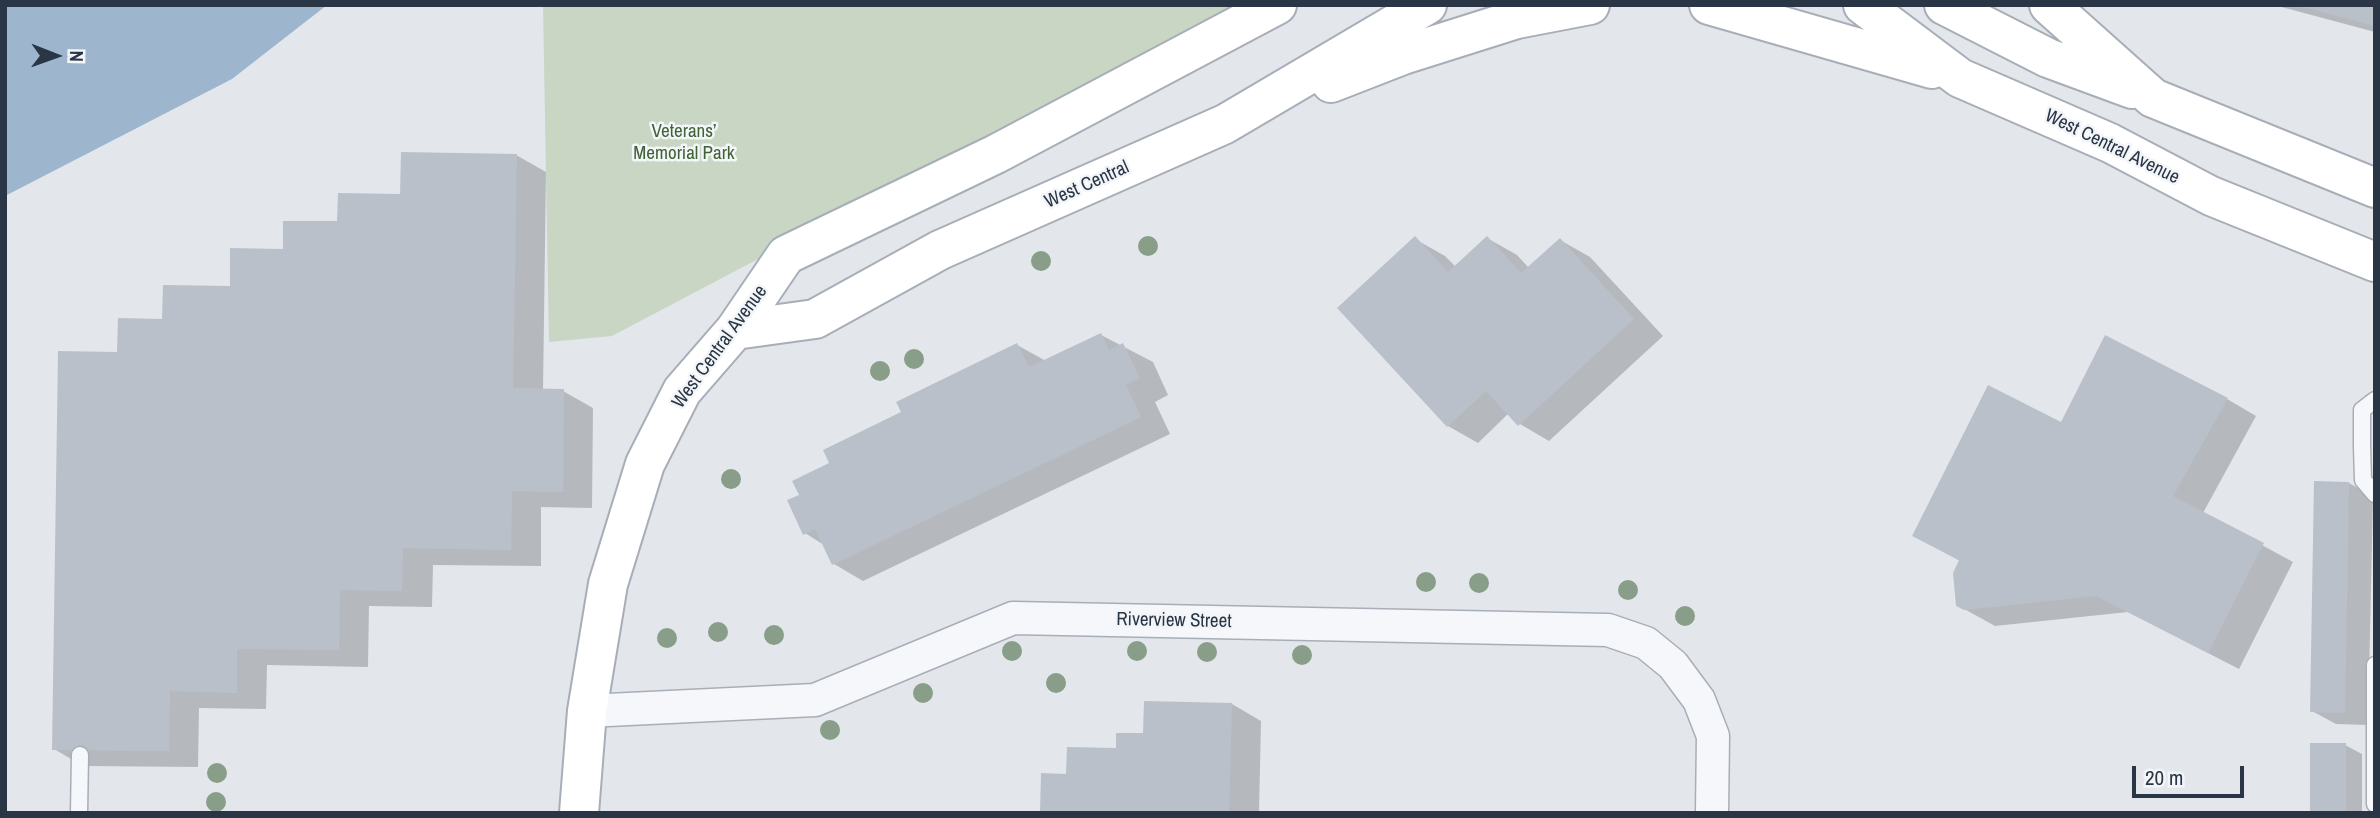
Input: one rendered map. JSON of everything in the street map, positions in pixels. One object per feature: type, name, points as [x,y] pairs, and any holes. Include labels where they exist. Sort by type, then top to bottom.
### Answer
[{"type":"street","name":"West Central Avenue","points":[[579,813],[587,711],[608,584],[645,464],[682,391],[735,330],[786,256],[996,153],[1277,5]]},
{"type":"street","name":"West Central","points":[[735,330],[815,319],[940,250],[1225,124],[1427,5]]},
{"type":"street","points":[[1225,124],[1403,55],[1517,19],[1590,5]]},
{"type":"street","points":[[1709,5],[1960,78]]},
{"type":"street","name":"West Central Avenue","points":[[1863,5],[1960,78],[2110,143],[2211,196],[2375,262]]},
{"type":"street","points":[[1944,5],[2049,58],[2375,188]]},
{"type":"street","points":[[2049,5],[2153,98]]},
{"type":"street","name":"Riverview Street","points":[[587,711],[816,700],[1013,618],[1608,630],[1646,643],[1673,665],[1699,700],[1713,736],[1712,813]]},
{"type":"lane","points":[[2375,400],[2362,410],[2363,480],[2375,494]]},
{"type":"lane","points":[[2375,665],[2375,804]]},
{"type":"lane","points":[[79,813],[80,755]]},
{"type":"green space","name":"Veterans’ Memorial Park","points":[[543,5],[1240,5],[612,336],[549,342]]},
{"type":"water","points":[[5,5],[327,5],[232,79],[5,196]]},
{"type":"building","points":[[2375,5],[2375,26],[2300,6]]},
{"type":"building","points":[[401,152],[517,154],[513,388],[564,389],[563,492],[512,491],[511,550],[403,548],[402,591],[340,590],[339,650],[237,649],[237,693],[170,691],[169,751],[52,750],[58,351],[117,352],[118,318],[162,319],[163,285],[230,286],[230,248],[283,249],[283,221],[337,221],[338,193],[400,194]]},
{"type":"building","points":[[1415,236],[1448,272],[1487,236],[1521,273],[1560,238],[1634,319],[1518,426],[1486,391],[1447,427],[1337,308]]},
{"type":"building","points":[[1101,333],[1109,350],[1123,343],[1140,378],[1126,385],[1141,417],[832,565],[815,529],[803,535],[787,500],[799,495],[792,481],[829,463],[823,450],[901,412],[896,402],[1017,343],[1029,367]]},
{"type":"building","points":[[2105,335],[2228,398],[2173,496],[2264,543],[2208,653],[2096,596],[1964,610],[1956,606],[1953,573],[1959,560],[1912,536],[1988,385],[2061,422]]},
{"type":"building","points":[[2314,481],[2349,482],[2345,713],[2310,712]]},
{"type":"building","points":[[1144,701],[1232,703],[1229,813],[1040,813],[1041,773],[1066,774],[1067,747],[1116,748],[1116,733],[1143,733]]},
{"type":"building","points":[[2310,743],[2346,743],[2346,813],[2310,813]]}]
